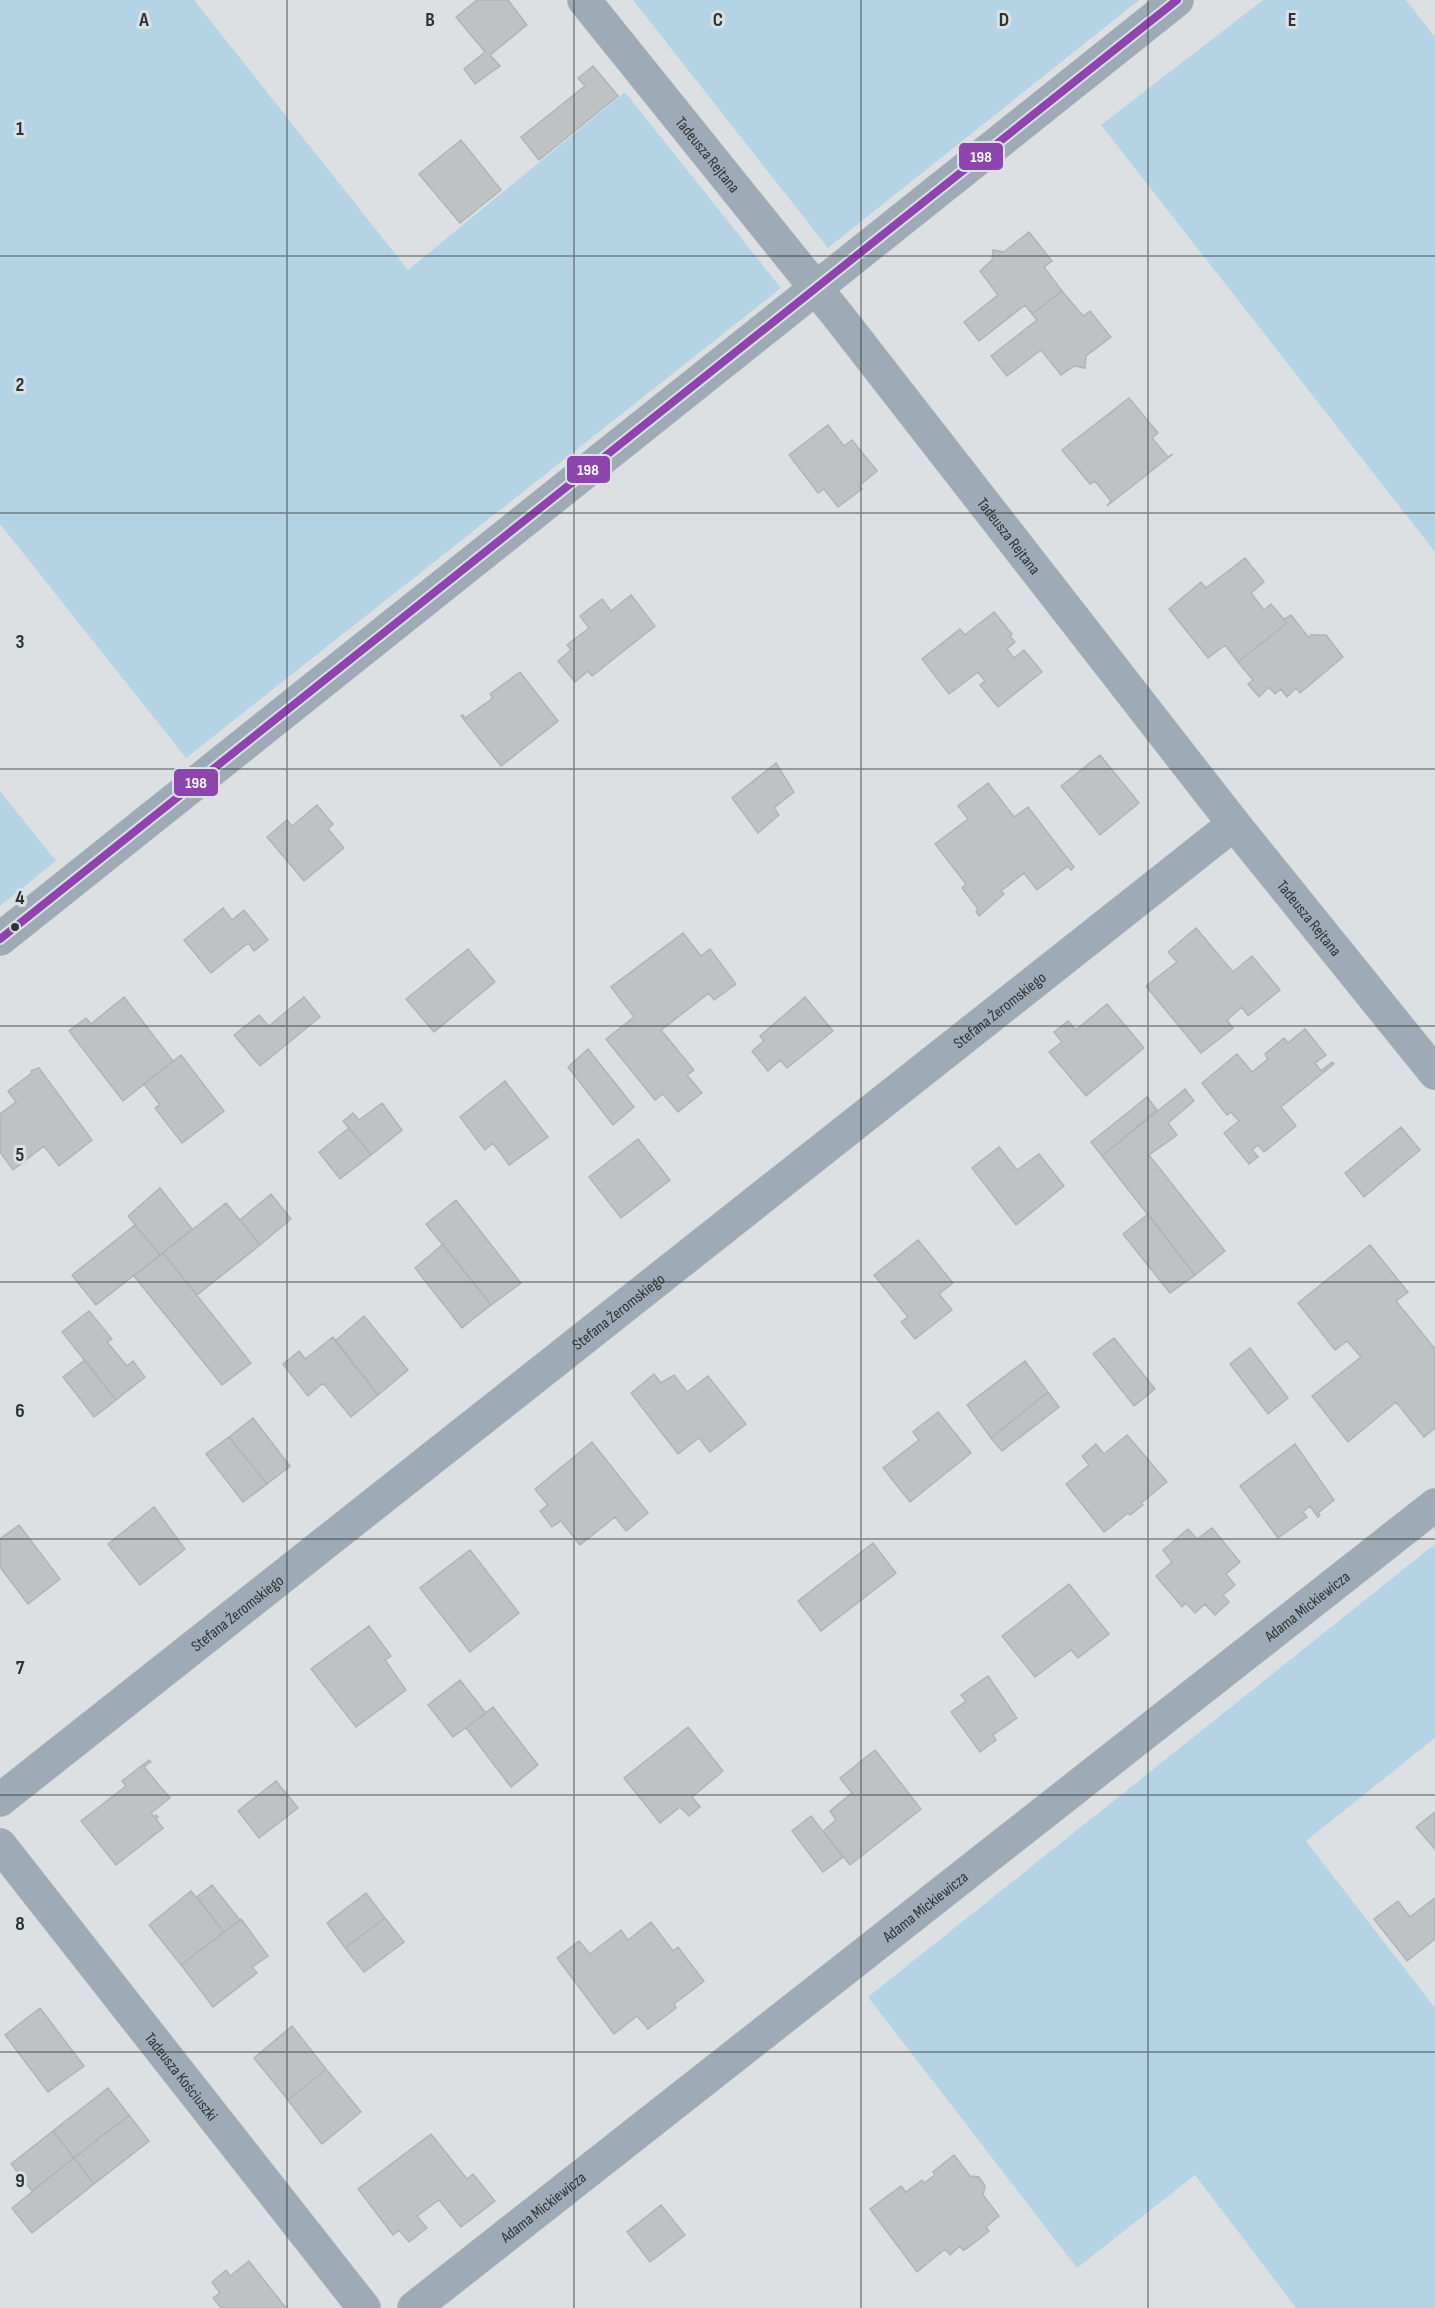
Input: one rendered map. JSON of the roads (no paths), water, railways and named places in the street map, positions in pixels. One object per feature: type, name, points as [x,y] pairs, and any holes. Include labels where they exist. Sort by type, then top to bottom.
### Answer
[{"type":"street","name":"Tadeusza Rejtana","points":[[584,0],[816,290],[1234,824],[1435,1073]]},
{"type":"street","points":[[0,939],[1177,0]]},
{"type":"street","name":"Stefana Żeromskiego","points":[[0,1800],[1234,824]]},
{"type":"street","name":"Adama Mickiewicza","points":[[414,2308],[1435,1504]]},
{"type":"street","name":"Tadeusza Kościuszki","points":[[0,1845],[364,2308]]}]
